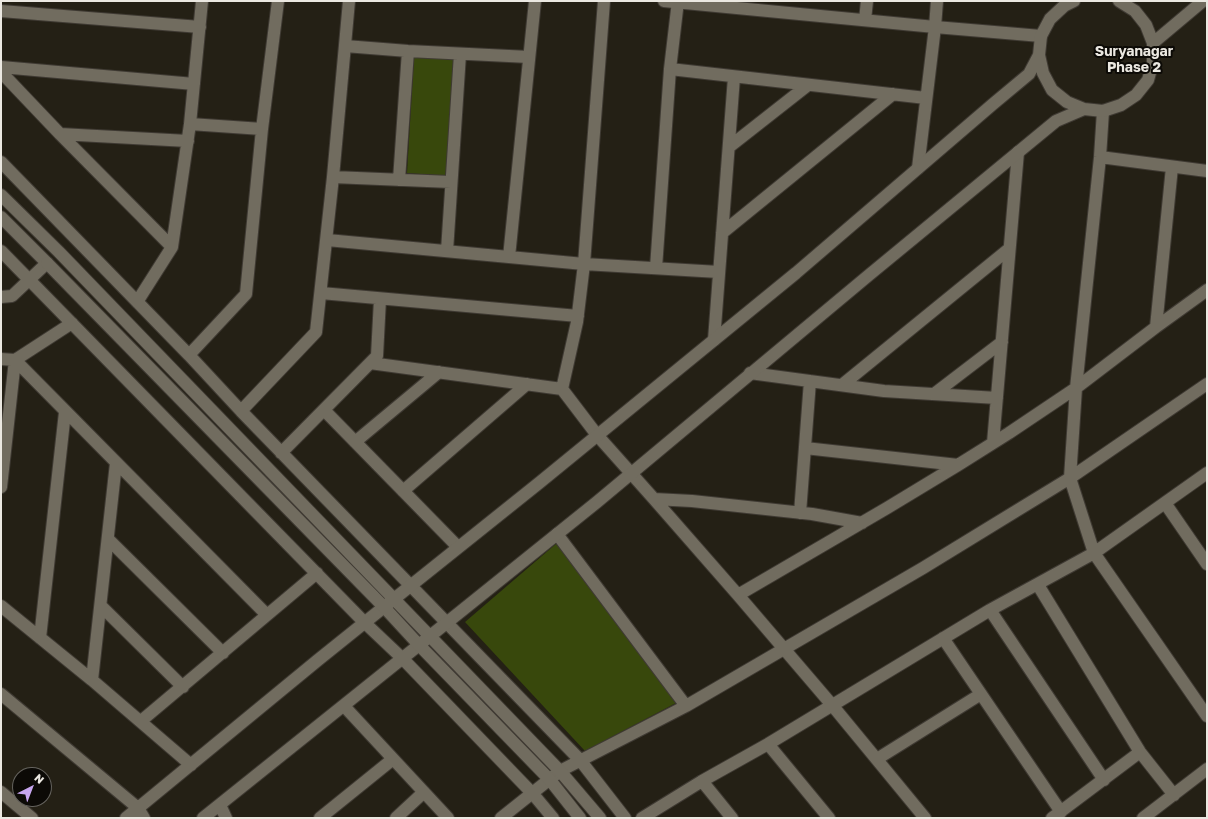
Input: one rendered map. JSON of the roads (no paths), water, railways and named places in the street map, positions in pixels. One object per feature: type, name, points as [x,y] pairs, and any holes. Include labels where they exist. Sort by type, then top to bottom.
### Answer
[{"type":"street","points":[[137,302],[172,247],[188,141],[202,1]]},
{"type":"street","points":[[189,355],[246,294],[262,129],[278,1]]},
{"type":"street","points":[[241,411],[316,332],[334,177],[349,1]]},
{"type":"street","points":[[509,257],[534,1]]},
{"type":"street","points":[[562,389],[578,316],[584,264],[604,1]]},
{"type":"street","points":[[664,1],[1041,36]]},
{"type":"street","points":[[865,20],[867,1]]},
{"type":"street","points":[[918,168],[937,1]]},
{"type":"street","points":[[1074,1],[1064,6],[1050,19],[1041,36],[1039,55],[1042,73],[1052,90],[1067,102],[1084,110]]},
{"type":"street","points":[[204,818],[557,534],[1056,121],[1084,110],[1103,110],[1121,105],[1136,95],[1148,80],[1153,62],[1153,43],[1146,26],[1135,11],[1119,1]]},
{"type":"street","points":[[1153,43],[1203,1]]},
{"type":"street","points":[[656,268],[670,69],[678,2]]},
{"type":"street","points":[[1,11],[200,27]]},
{"type":"street","points":[[345,46],[408,51],[529,57]]},
{"type":"street","points":[[400,180],[408,51]]},
{"type":"street","points":[[447,251],[460,54]]},
{"type":"street","points":[[126,818],[141,813],[191,765],[318,660],[796,273],[1029,74],[1039,55]]},
{"type":"street","points":[[1,67],[194,84]]},
{"type":"street","points":[[670,69],[926,98]]},
{"type":"street","points":[[1,72],[172,247]]},
{"type":"street","points":[[714,340],[734,76]]},
{"type":"street","points":[[729,147],[808,85]]},
{"type":"street","points":[[722,233],[893,94]]},
{"type":"street","points":[[1103,110],[1100,157],[1076,388],[1070,478],[1094,553],[1207,716]]},
{"type":"street","points":[[190,124],[262,129]]},
{"type":"street","points":[[60,134],[188,141]]},
{"type":"street","points":[[993,443],[1018,152]]},
{"type":"street","points":[[1100,157],[1207,171]]},
{"type":"street","points":[[1,162],[580,760],[625,818]]},
{"type":"street","points":[[1156,327],[1172,167]]},
{"type":"street","points":[[334,177],[451,182]]},
{"type":"street","points":[[1,195],[70,263],[560,771],[600,818]]},
{"type":"street","points":[[1,218],[47,263],[384,607],[550,780],[580,818]]},
{"type":"street","points":[[327,240],[584,264],[719,272]]},
{"type":"street","points":[[842,385],[1010,249]]},
{"type":"street","points":[[1,251],[365,623],[403,659],[533,794],[553,818]]},
{"type":"street","points":[[1,297],[12,296],[47,263]]},
{"type":"street","points":[[738,595],[862,523],[993,443],[1076,388],[1207,290]]},
{"type":"street","points":[[321,293],[578,316]]},
{"type":"street","points":[[282,453],[377,356],[380,298]]},
{"type":"street","points":[[1,359],[15,360],[72,323]]},
{"type":"street","points":[[934,394],[1002,342]]},
{"type":"street","points":[[15,360],[267,615]]},
{"type":"street","points":[[1,487],[15,360]]},
{"type":"street","points":[[370,363],[562,389],[597,435],[738,595],[832,705],[925,818]]},
{"type":"street","points":[[355,442],[439,372]]},
{"type":"street","points":[[750,373],[884,391],[997,398]]},
{"type":"street","points":[[800,513],[810,381]]},
{"type":"street","points":[[403,491],[528,384]]},
{"type":"street","points":[[501,818],[560,771],[686,706],[923,568],[1070,478],[1207,384]]},
{"type":"street","points":[[324,410],[458,547]]},
{"type":"street","points":[[40,638],[65,412]]},
{"type":"street","points":[[805,448],[958,465]]},
{"type":"street","points":[[92,680],[116,463]]},
{"type":"street","points":[[642,818],[990,610],[1094,553],[1207,473]]},
{"type":"street","points":[[654,499],[692,501],[800,513],[862,523]]},
{"type":"street","points":[[1165,503],[1205,557]]},
{"type":"street","points":[[557,534],[686,706]]},
{"type":"street","points":[[108,539],[223,653]]},
{"type":"street","points":[[141,721],[317,574]]},
{"type":"street","points":[[1038,585],[1140,752],[1174,795]]},
{"type":"street","points":[[1,606],[141,721],[191,765]]},
{"type":"street","points":[[100,606],[182,687]]},
{"type":"street","points":[[990,610],[1104,780]]},
{"type":"street","points":[[943,638],[981,694],[1056,815],[1140,752]]},
{"type":"street","points":[[1,694],[141,813]]},
{"type":"street","points":[[877,759],[981,694]]},
{"type":"street","points":[[344,706],[448,818]]},
{"type":"street","points":[[768,744],[829,818]]},
{"type":"street","points":[[320,818],[393,759]]},
{"type":"street","points":[[1143,818],[1207,769]]},
{"type":"street","points":[[702,781],[732,818]]},
{"type":"street","points":[[1,792],[32,818]]},
{"type":"street","points":[[396,818],[424,792]]},
{"type":"street","points":[[220,805],[226,818]]},
{"type":"district","name":"Suryanagar Phase 2","points":[[1134,60]]}]
